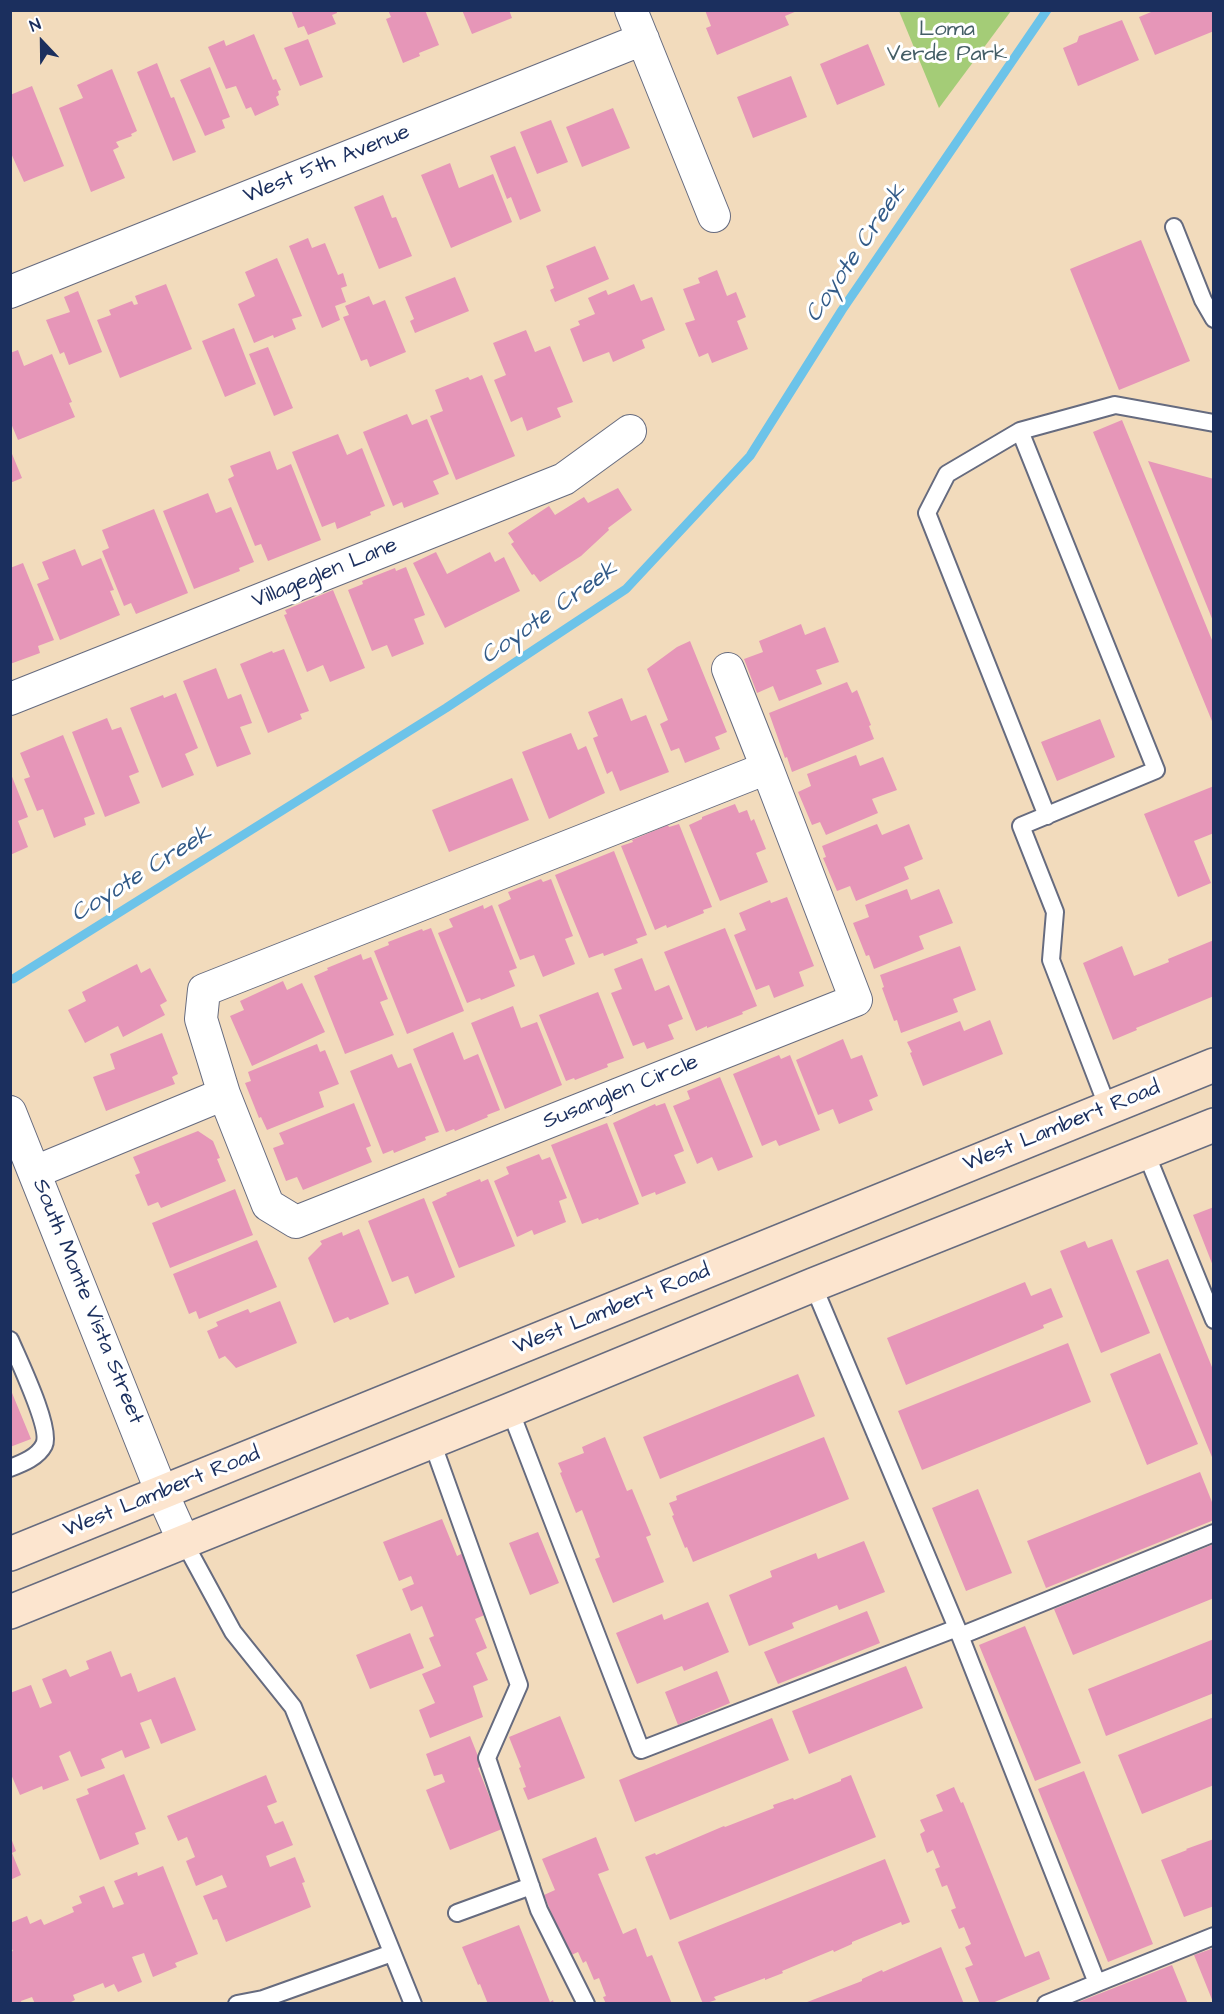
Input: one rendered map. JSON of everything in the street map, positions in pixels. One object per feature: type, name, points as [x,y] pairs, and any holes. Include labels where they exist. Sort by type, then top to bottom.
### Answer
[{"type":"main road","name":"West Lambert Road","points":[[10,1554],[1214,1065]]},
{"type":"main road","points":[[10,1612],[813,1285],[1214,1125]]},
{"type":"street","points":[[637,25],[714,216]]},
{"type":"street","name":"West 5th Avenue","points":[[10,292],[637,25]]},
{"type":"street","name":"Villageglen Lane","points":[[10,699],[564,479],[630,431]]},
{"type":"street","name":"Susanglen Circle","points":[[728,669],[856,1000],[296,1222],[268,1205],[224,1094],[201,1019],[204,990],[766,768]]},
{"type":"street","points":[[35,1172],[224,1094]]},
{"type":"street","name":"South Monte Vista Street","points":[[10,1112],[162,1493],[184,1542]]},
{"type":"lane","points":[[1174,227],[1203,300],[1214,319]]},
{"type":"lane","points":[[1047,816],[927,513],[947,474],[1020,431],[1115,405],[1214,423]]},
{"type":"lane","points":[[1020,431],[1156,770],[1021,826],[1055,912],[1051,960],[1108,1108]]},
{"type":"lane","points":[[1146,1153],[1214,1320]]},
{"type":"lane","points":[[813,1285],[959,1632],[1097,1983]]},
{"type":"lane","points":[[10,1340],[43,1420],[46,1442],[40,1452],[32,1458],[10,1468]]},
{"type":"lane","points":[[510,1410],[641,1750],[959,1632],[1214,1533]]},
{"type":"lane","points":[[432,1442],[519,1685],[486,1758],[539,1910],[586,2004]]},
{"type":"lane","points":[[184,1542],[233,1632],[293,1707],[412,2004]]},
{"type":"lane","points":[[457,1913],[531,1886]]},
{"type":"lane","points":[[1046,2004],[1214,1936]]},
{"type":"lane","points":[[237,2004],[263,1999],[392,1953]]},
{"type":"green space","name":"Loma Verde Park","points":[[899,11],[1011,11],[939,108]]},
{"type":"building","points":[[291,10],[336,10],[337,13],[332,15],[336,24],[308,35],[304,26],[298,28]]},
{"type":"building","points":[[388,10],[425,10],[439,45],[403,63],[386,19],[391,17]]},
{"type":"building","points":[[462,10],[509,10],[512,18],[472,34]]},
{"type":"building","points":[[705,10],[797,11],[785,16],[789,25],[717,55],[706,28],[711,26]]},
{"type":"building","points":[[1156,10],[1214,10],[1214,31],[1155,55],[1139,17]]},
{"type":"building","points":[[1122,20],[1139,60],[1078,86],[1063,48],[1077,42],[1079,36]]},
{"type":"building","points":[[254,34],[273,80],[276,79],[281,90],[278,91],[279,95],[276,97],[279,105],[255,116],[251,107],[246,109],[236,86],[226,89],[208,47],[224,40],[226,46]]},
{"type":"building","points":[[308,39],[323,77],[300,86],[284,48]]},
{"type":"building","points":[[868,44],[885,85],[837,105],[820,64]]},
{"type":"building","points":[[157,63],[171,98],[174,97],[196,152],[173,161],[137,72]]},
{"type":"building","points":[[210,67],[230,117],[222,120],[225,128],[205,136],[180,80]]},
{"type":"building","points":[[112,69],[137,131],[131,134],[132,136],[116,142],[119,147],[113,150],[125,178],[91,192],[59,108],[83,98],[77,85]]},
{"type":"building","points":[[791,76],[807,117],[753,138],[737,97]]},
{"type":"building","points":[[32,86],[64,166],[24,182],[10,151],[10,95]]},
{"type":"building","points":[[613,108],[630,148],[582,167],[566,127]]},
{"type":"building","points":[[551,120],[568,162],[537,174],[520,132]]},
{"type":"building","points":[[515,146],[541,211],[520,220],[511,197],[507,199],[490,156]]},
{"type":"building","points":[[450,163],[459,188],[493,174],[512,222],[451,248],[421,175]]},
{"type":"building","points":[[383,195],[392,218],[396,217],[412,256],[379,269],[354,207]]},
{"type":"building","points":[[308,238],[312,248],[325,243],[338,275],[343,273],[347,286],[341,288],[346,302],[335,306],[340,320],[322,328],[289,246]]},
{"type":"building","points":[[1141,240],[1190,361],[1119,390],[1070,269]]},
{"type":"building","points":[[595,246],[609,279],[555,302],[550,290],[554,288],[546,266]]},
{"type":"building","points":[[277,258],[302,316],[292,319],[296,329],[254,343],[238,304],[255,296],[245,272]]},
{"type":"building","points":[[717,270],[727,296],[736,292],[746,317],[737,321],[748,349],[712,363],[708,353],[699,357],[685,323],[695,320],[683,289],[700,283],[698,278]]},
{"type":"building","points":[[455,277],[469,311],[415,333],[410,321],[414,319],[405,297]]},
{"type":"building","points":[[166,284],[192,349],[120,378],[97,320],[111,315],[109,310],[132,301],[134,305],[138,304],[135,296]]},
{"type":"building","points":[[634,284],[641,301],[652,297],[665,330],[642,340],[645,348],[613,362],[609,352],[583,362],[570,329],[580,325],[578,321],[595,314],[588,298],[606,290],[608,295]]},
{"type":"building","points":[[78,291],[102,352],[69,365],[64,352],[60,354],[46,320],[70,312],[64,297]]},
{"type":"building","points":[[369,296],[373,305],[385,300],[406,352],[370,367],[367,359],[361,361],[343,317],[349,315],[345,306]]},
{"type":"building","points":[[234,328],[256,384],[225,397],[202,341]]},
{"type":"building","points":[[526,330],[535,352],[550,346],[573,402],[557,408],[561,417],[527,431],[522,417],[511,422],[494,380],[506,375],[493,343]]},
{"type":"building","points":[[268,347],[293,408],[274,416],[249,354]]},
{"type":"building","points":[[18,350],[24,366],[52,354],[72,402],[69,403],[75,417],[18,440],[10,421],[10,353]]},
{"type":"building","points":[[482,375],[515,456],[456,480],[430,416],[443,411],[435,390],[468,377],[470,380]]},
{"type":"building","points":[[407,414],[412,425],[427,419],[449,474],[433,481],[439,494],[404,508],[402,502],[393,506],[363,432]]},
{"type":"building","points":[[1122,420],[1214,645],[1214,726],[1093,432]]},
{"type":"building","points":[[338,434],[347,455],[362,448],[385,506],[370,512],[371,515],[337,529],[335,522],[322,527],[292,452]]},
{"type":"building","points":[[10,449],[22,478],[10,483]]},
{"type":"building","points":[[270,451],[277,470],[291,464],[321,540],[268,561],[261,544],[255,546],[228,479],[234,476],[230,466]]},
{"type":"building","points":[[1148,461],[1214,479],[1214,621],[1213,621]]},
{"type":"building","points":[[618,488],[632,510],[608,528],[609,530],[581,556],[540,582],[534,574],[532,575],[511,544],[514,542],[508,533],[549,506],[555,515],[584,497],[588,503]]},
{"type":"building","points":[[208,493],[216,513],[231,507],[254,562],[239,568],[240,571],[194,589],[163,511]]},
{"type":"building","points":[[154,509],[188,593],[136,614],[131,603],[124,606],[102,551],[109,548],[102,530]]},
{"type":"building","points":[[75,549],[82,566],[101,558],[114,590],[110,591],[120,615],[60,640],[37,584],[49,579],[42,562]]},
{"type":"building","points":[[436,552],[447,574],[490,552],[495,562],[504,557],[520,591],[445,628],[413,563]]},
{"type":"building","points":[[23,563],[54,640],[38,646],[40,653],[10,664],[10,568]]},
{"type":"building","points":[[406,567],[425,615],[414,619],[424,644],[392,657],[387,645],[372,651],[348,590],[363,584],[362,581],[395,568],[396,571]]},
{"type":"building","points":[[333,590],[365,668],[330,682],[323,665],[307,672],[284,615],[287,614],[285,610]]},
{"type":"building","points":[[801,624],[805,635],[825,627],[839,662],[816,670],[822,684],[779,701],[773,686],[757,693],[744,659],[763,652],[759,641]]},
{"type":"building","points":[[690,641],[727,732],[715,737],[720,749],[685,763],[679,748],[671,751],[660,724],[668,720],[647,669],[677,647]]},
{"type":"building","points":[[284,649],[309,711],[300,714],[302,719],[268,733],[240,664],[272,651],[273,653]]},
{"type":"building","points":[[216,668],[228,699],[241,694],[252,723],[240,727],[251,754],[217,767],[183,681]]},
{"type":"building","points":[[847,682],[852,693],[857,690],[874,739],[792,772],[769,713]]},
{"type":"building","points":[[176,693],[198,748],[185,754],[194,775],[162,788],[130,708],[163,695],[164,698]]},
{"type":"building","points":[[622,698],[631,721],[646,715],[669,772],[620,791],[612,771],[607,774],[593,738],[598,736],[588,712]]},
{"type":"building","points":[[107,718],[112,730],[121,727],[139,772],[129,776],[140,803],[105,817],[72,732]]},
{"type":"building","points":[[1100,719],[1115,757],[1057,781],[1041,742]]},
{"type":"building","points":[[571,733],[578,750],[586,746],[605,793],[549,819],[522,752]]},
{"type":"building","points":[[63,735],[95,814],[84,818],[86,825],[54,838],[43,809],[37,811],[24,779],[30,777],[20,753]]},
{"type":"building","points":[[856,755],[860,766],[883,757],[897,790],[872,799],[878,813],[826,835],[820,822],[812,825],[798,792],[811,786],[807,774]]},
{"type":"building","points":[[11,774],[28,817],[18,821],[28,847],[10,855]]},
{"type":"building","points":[[512,778],[529,820],[449,852],[432,810]]},
{"type":"building","points":[[1214,786],[1214,833],[1194,841],[1211,883],[1178,897],[1144,814]]},
{"type":"building","points":[[735,804],[739,813],[747,810],[751,821],[754,819],[766,849],[756,853],[768,882],[720,901],[689,825],[702,817]]},
{"type":"building","points":[[679,824],[712,907],[703,910],[704,913],[667,928],[666,925],[655,930],[621,846],[668,825],[669,827]]},
{"type":"building","points":[[877,824],[882,835],[909,824],[923,859],[904,867],[909,879],[856,901],[850,886],[837,891],[823,858],[826,857],[822,846]]},
{"type":"building","points":[[614,851],[647,935],[636,939],[638,943],[604,956],[603,953],[589,958],[555,875]]},
{"type":"building","points":[[541,879],[543,882],[551,879],[573,936],[565,939],[575,964],[543,977],[534,955],[520,960],[498,905],[511,899],[508,892]]},
{"type":"building","points":[[907,889],[911,900],[939,889],[953,923],[919,936],[924,949],[874,969],[869,955],[866,956],[853,923],[869,917],[865,905]]},
{"type":"building","points":[[787,897],[814,966],[799,972],[804,986],[774,998],[769,985],[756,990],[734,935],[746,930],[739,913],[770,900],[771,903]]},
{"type":"building","points":[[483,905],[484,909],[492,905],[517,968],[509,971],[515,986],[481,1000],[480,998],[467,1003],[438,933],[453,927],[449,919]]},
{"type":"building","points":[[431,928],[464,1011],[407,1034],[374,951],[389,945],[388,942],[422,929],[423,931]]},
{"type":"building","points":[[725,928],[757,1006],[742,1012],[743,1014],[696,1031],[664,952]]},
{"type":"building","points":[[1214,940],[1214,996],[1136,1028],[1137,1030],[1113,1040],[1083,963],[1122,946],[1134,976]]},
{"type":"building","points":[[960,946],[976,990],[953,999],[958,1012],[901,1033],[882,988],[884,987],[880,975]]},
{"type":"building","points":[[361,954],[363,960],[371,957],[388,999],[380,1002],[394,1035],[345,1054],[314,976]]},
{"type":"building","points":[[642,958],[655,991],[669,985],[683,1019],[668,1025],[674,1039],[647,1049],[644,1042],[633,1046],[611,993],[622,989],[614,969]]},
{"type":"building","points":[[137,964],[141,973],[150,968],[167,1001],[160,1005],[165,1015],[123,1037],[118,1026],[85,1043],[68,1010],[86,1001],[82,992]]},
{"type":"building","points":[[283,981],[287,990],[302,983],[325,1032],[252,1066],[230,1016],[244,1010],[240,1001]]},
{"type":"building","points":[[598,992],[624,1058],[607,1064],[608,1067],[575,1080],[574,1078],[566,1081],[539,1015]]},
{"type":"building","points":[[513,1006],[521,1028],[537,1022],[562,1085],[505,1109],[471,1023]]},
{"type":"building","points":[[990,1020],[1003,1054],[923,1086],[907,1042],[960,1021],[964,1031]]},
{"type":"building","points":[[453,1032],[464,1060],[478,1054],[500,1110],[455,1131],[454,1129],[446,1132],[413,1049]]},
{"type":"building","points":[[162,1033],[178,1074],[172,1077],[175,1084],[106,1111],[93,1077],[115,1069],[110,1054]]},
{"type":"building","points":[[843,1039],[851,1059],[862,1055],[878,1096],[869,1100],[873,1110],[839,1124],[833,1109],[818,1115],[796,1060]]},
{"type":"building","points":[[317,1044],[320,1052],[325,1050],[339,1084],[319,1092],[324,1107],[267,1130],[261,1117],[259,1118],[245,1083],[251,1081],[248,1072]]},
{"type":"building","points":[[392,1054],[398,1068],[411,1063],[439,1132],[394,1153],[393,1150],[383,1154],[350,1071]]},
{"type":"building","points":[[779,1055],[781,1059],[790,1055],[820,1130],[779,1146],[776,1140],[762,1146],[733,1074]]},
{"type":"building","points":[[720,1077],[753,1157],[718,1171],[712,1157],[697,1164],[673,1106],[690,1099],[687,1091]]},
{"type":"building","points":[[354,1103],[371,1146],[366,1148],[372,1162],[303,1190],[297,1177],[286,1181],[273,1148],[284,1144],[279,1133]]},
{"type":"building","points":[[665,1103],[684,1151],[674,1155],[686,1183],[656,1195],[655,1192],[642,1197],[613,1123],[655,1104],[656,1106]]},
{"type":"building","points":[[607,1123],[639,1204],[599,1220],[598,1218],[582,1224],[551,1145]]},
{"type":"building","points":[[198,1131],[213,1141],[226,1181],[161,1208],[158,1202],[148,1206],[135,1175],[140,1173],[133,1157]]},
{"type":"building","points":[[539,1154],[542,1160],[550,1157],[567,1198],[559,1201],[566,1222],[534,1235],[532,1230],[517,1237],[494,1181],[509,1174],[506,1167]]},
{"type":"building","points":[[480,1179],[481,1182],[488,1179],[515,1246],[459,1268],[432,1202],[447,1195],[446,1193]]},
{"type":"building","points":[[235,1189],[253,1235],[170,1268],[152,1223]]},
{"type":"building","points":[[424,1198],[455,1277],[415,1294],[408,1276],[392,1282],[368,1221]]},
{"type":"building","points":[[1214,1207],[1214,1266],[1213,1266],[1193,1215]]},
{"type":"building","points":[[359,1229],[389,1304],[350,1320],[348,1317],[334,1323],[308,1258],[322,1244],[320,1241],[342,1232],[343,1236]]},
{"type":"building","points":[[1112,1239],[1150,1333],[1101,1353],[1060,1251],[1085,1241],[1088,1248]]},
{"type":"building","points":[[257,1240],[277,1287],[199,1319],[196,1311],[189,1314],[173,1274]]},
{"type":"building","points":[[1168,1259],[1214,1372],[1214,1462],[1136,1271]]},
{"type":"building","points":[[1025,1282],[1031,1296],[1051,1288],[1063,1317],[1043,1325],[1044,1328],[906,1385],[887,1338]]},
{"type":"building","points":[[280,1301],[297,1343],[236,1368],[225,1356],[219,1359],[207,1331],[218,1326],[216,1322],[248,1309],[250,1313]]},
{"type":"building","points":[[1068,1343],[1091,1402],[922,1470],[898,1411]]},
{"type":"building","points":[[1160,1353],[1198,1444],[1147,1465],[1110,1374]]},
{"type":"building","points":[[798,1374],[815,1416],[660,1479],[643,1437]]},
{"type":"building","points":[[10,1388],[31,1439],[10,1447]]},
{"type":"building","points":[[605,1437],[627,1491],[632,1489],[651,1535],[646,1537],[664,1582],[613,1603],[595,1559],[600,1557],[582,1510],[576,1513],[558,1463],[584,1453],[582,1447]]},
{"type":"building","points":[[824,1437],[849,1499],[693,1562],[672,1516],[674,1515],[669,1503],[677,1500],[676,1496]]},
{"type":"building","points":[[1200,1472],[1214,1507],[1214,1520],[1046,1588],[1027,1541]]},
{"type":"building","points":[[978,1489],[1012,1573],[966,1591],[932,1508]]},
{"type":"building","points":[[442,1519],[457,1556],[463,1553],[487,1614],[475,1619],[487,1648],[476,1653],[488,1680],[473,1686],[483,1717],[430,1738],[419,1710],[435,1703],[422,1674],[441,1666],[429,1638],[434,1636],[422,1606],[411,1611],[402,1589],[414,1584],[411,1576],[399,1581],[383,1542]]},
{"type":"building","points":[[538,1532],[559,1583],[530,1595],[509,1543]]},
{"type":"building","points":[[864,1541],[885,1592],[839,1610],[837,1605],[792,1623],[794,1628],[749,1646],[729,1595],[772,1577],[770,1571],[816,1553],[818,1559]]},
{"type":"building","points":[[1214,1544],[1214,1598],[1073,1655],[1054,1609]]},
{"type":"building","points":[[708,1602],[729,1652],[684,1671],[682,1666],[637,1684],[616,1633],[662,1614],[664,1620]]},
{"type":"building","points":[[867,1611],[880,1643],[778,1684],[764,1652]]},
{"type":"building","points":[[1025,1626],[1081,1763],[1035,1781],[979,1645]]},
{"type":"building","points":[[410,1633],[424,1668],[370,1689],[356,1655]]},
{"type":"building","points":[[1214,1639],[1214,1693],[1106,1736],[1088,1689]]},
{"type":"building","points":[[111,1651],[121,1677],[131,1673],[138,1692],[175,1677],[196,1730],[161,1744],[151,1719],[140,1723],[150,1748],[125,1758],[122,1750],[101,1759],[105,1768],[81,1777],[70,1751],[59,1756],[69,1780],[43,1790],[42,1786],[20,1795],[10,1772],[10,1693],[31,1685],[40,1708],[52,1703],[42,1679],[66,1669],[70,1677],[89,1669],[86,1661]]},
{"type":"building","points":[[906,1666],[923,1708],[809,1754],[792,1711]]},
{"type":"building","points":[[717,1671],[730,1703],[678,1725],[665,1692]]},
{"type":"building","points":[[560,1716],[585,1778],[528,1800],[523,1788],[526,1787],[519,1768],[521,1767],[509,1737]]},
{"type":"building","points":[[1214,1717],[1214,1785],[1142,1814],[1118,1755]]},
{"type":"building","points":[[772,1718],[789,1760],[635,1822],[619,1780]]},
{"type":"building","points":[[470,1736],[482,1766],[478,1768],[490,1798],[492,1797],[497,1808],[494,1809],[502,1829],[450,1850],[426,1790],[445,1782],[442,1774],[434,1776],[426,1754]]},
{"type":"building","points":[[1084,1771],[1153,1944],[1108,1962],[1038,1789]]},
{"type":"building","points":[[124,1774],[146,1829],[135,1833],[139,1844],[100,1860],[76,1799],[89,1794],[87,1789]]},
{"type":"building","points":[[266,1775],[277,1802],[267,1806],[275,1824],[283,1821],[293,1845],[266,1856],[270,1867],[295,1857],[305,1882],[302,1883],[311,1907],[226,1942],[217,1919],[213,1920],[203,1896],[227,1887],[222,1875],[196,1886],[186,1861],[195,1857],[187,1837],[178,1841],[167,1816]]},
{"type":"building","points":[[851,1775],[876,1837],[670,1920],[645,1857],[655,1853],[656,1855],[774,1808],[773,1805],[793,1798],[794,1800]]},
{"type":"building","points":[[954,1787],[961,1803],[963,1802],[1025,1957],[1039,1951],[1050,1979],[990,2004],[980,2004],[965,1968],[973,1965],[965,1947],[971,1944],[964,1927],[959,1929],[951,1910],[956,1908],[947,1885],[942,1887],[935,1869],[940,1867],[933,1850],[927,1853],[920,1834],[925,1831],[920,1820],[943,1811],[936,1795]]},
{"type":"building","points":[[596,1837],[609,1870],[598,1874],[623,1934],[636,1928],[647,1957],[652,1955],[672,2004],[606,2004],[603,1997],[606,1996],[599,1978],[594,1980],[586,1961],[583,1963],[578,1952],[569,1956],[544,1895],[555,1890],[542,1859]]},
{"type":"building","points":[[11,1838],[16,1851],[12,1853],[21,1875],[10,1880]]},
{"type":"building","points":[[1214,1839],[1214,1906],[1184,1917],[1161,1860]]},
{"type":"building","points":[[885,1859],[910,1922],[902,1925],[901,1922],[834,1952],[833,1950],[782,1971],[783,1973],[714,1997],[716,2000],[703,2004],[678,1942]]},
{"type":"building","points":[[163,1866],[198,1954],[175,1963],[177,1967],[153,1977],[144,1953],[132,1957],[142,1982],[118,1992],[114,1984],[105,1988],[103,1983],[73,1995],[75,2000],[67,2004],[35,2004],[32,1997],[21,2001],[22,2004],[10,2004],[10,1952],[13,1951],[10,1945],[10,1923],[27,1916],[30,1924],[41,1919],[44,1925],[74,1912],[72,1907],[82,1903],[79,1896],[104,1886],[113,1908],[124,1904],[114,1881],[137,1872],[138,1876]]},
{"type":"building","points":[[519,1925],[550,2002],[553,2000],[554,2004],[488,2004],[480,1984],[478,1985],[462,1947]]},
{"type":"building","points":[[941,1947],[964,2004],[802,2004],[862,1981],[882,1970],[883,1972]]},
{"type":"building","points":[[1214,1948],[1214,2002],[1213,2002],[1194,1955]]},
{"type":"building","points":[[1172,1965],[1188,2004],[1076,2004],[1076,2003]]},
{"type":"waterway","name":"Coyote Creek","points":[[13,979],[446,708],[626,589],[750,456],[842,310],[1047,10]]}]
